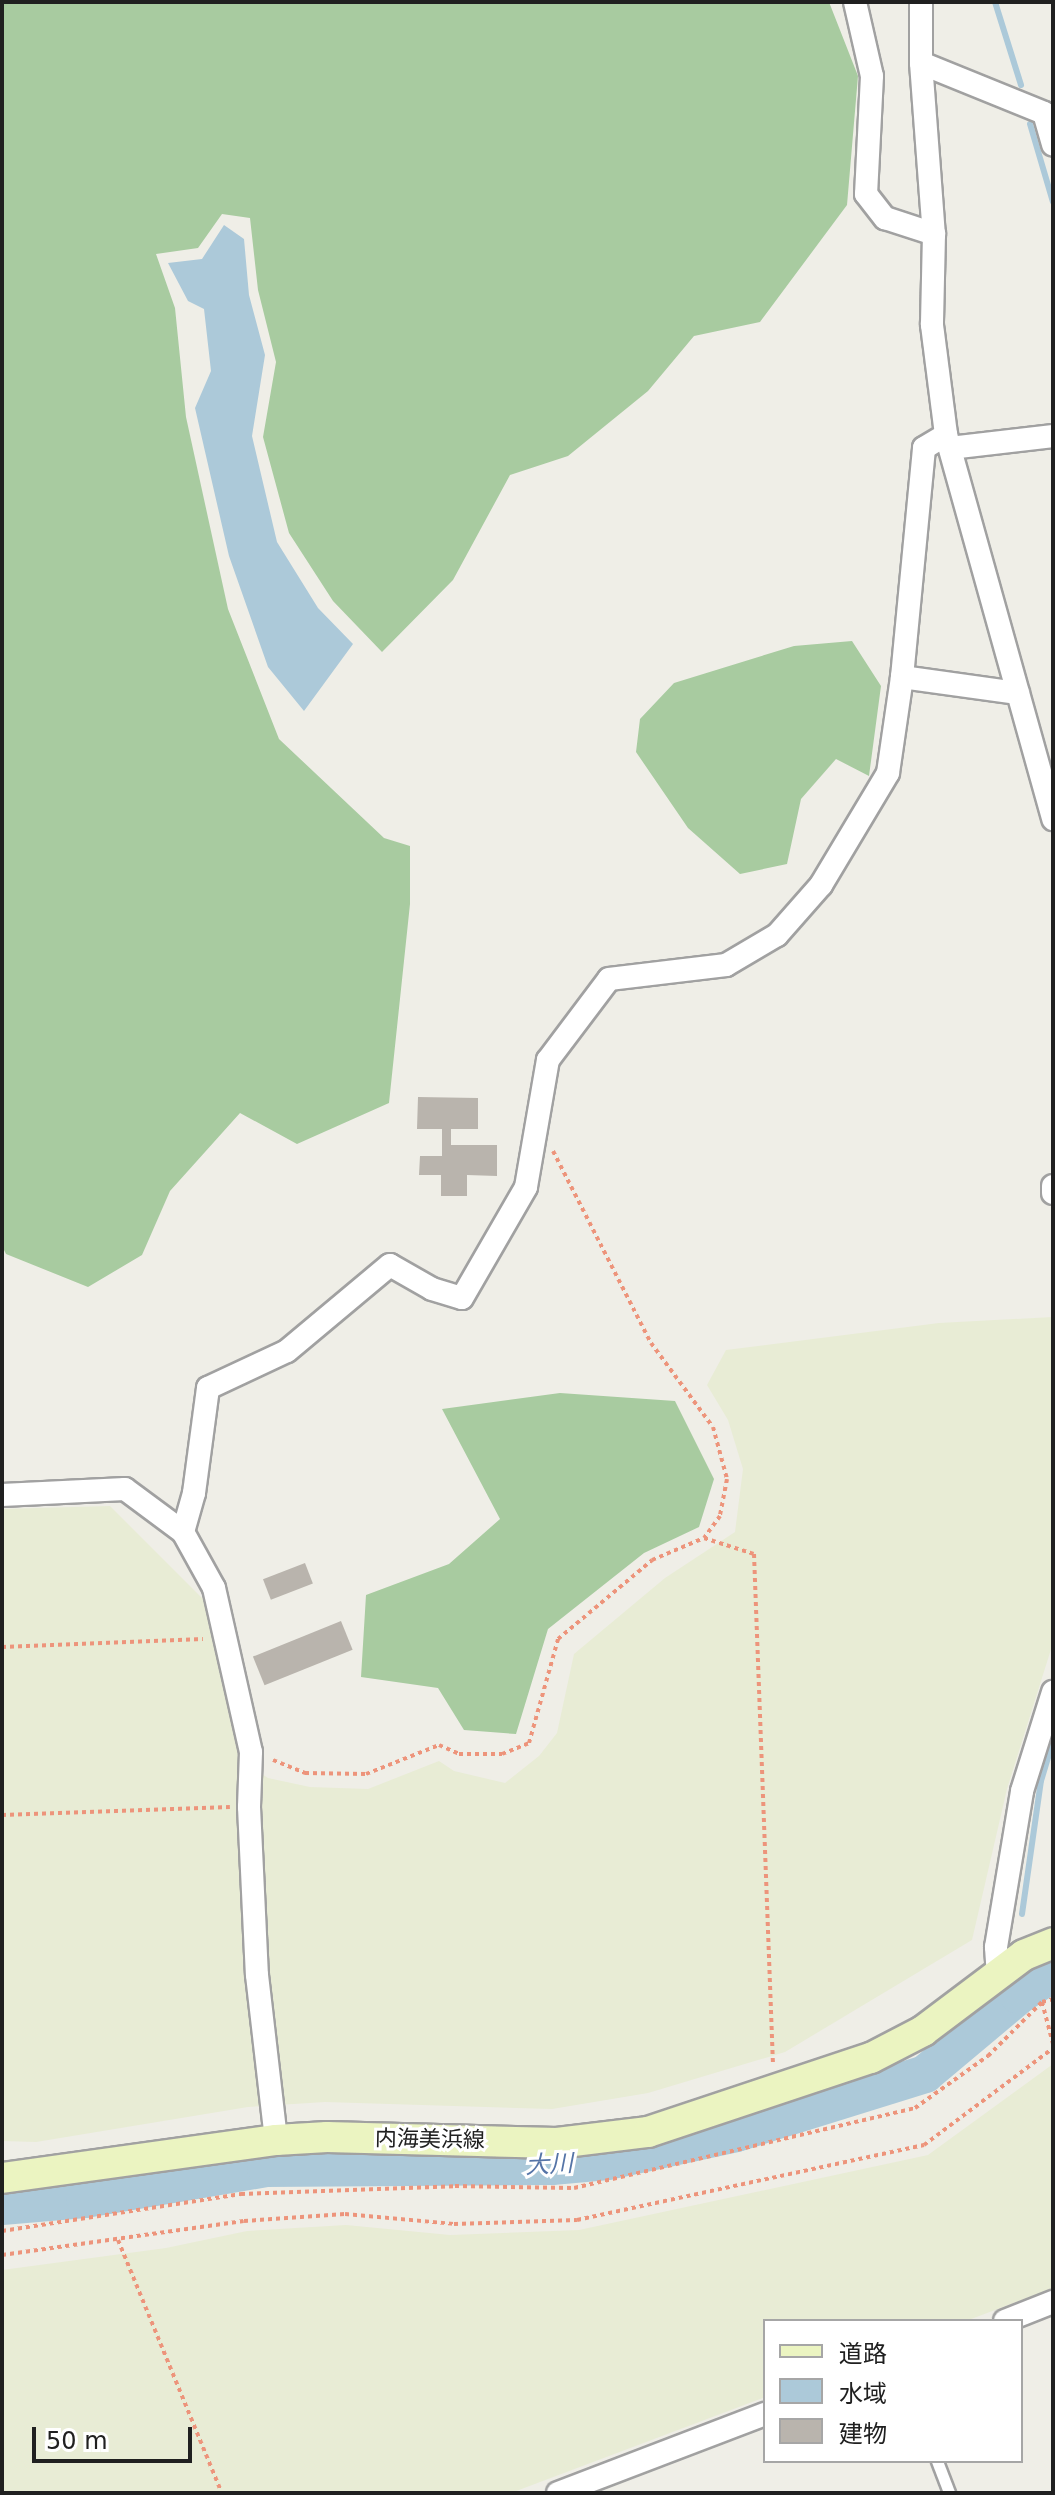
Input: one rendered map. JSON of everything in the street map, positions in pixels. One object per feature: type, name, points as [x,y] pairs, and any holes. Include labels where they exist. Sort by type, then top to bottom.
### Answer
[{"type":"main road","name":"内海美浜線","points":[[2,2178],[276,2140],[327,2137],[557,2143],[648,2132],[871,2058],[923,2031],[1024,1955],[1053,1943]]},
{"type":"street","points":[[855,2],[872,76],[866,194],[885,218],[934,234]]},
{"type":"street","points":[[921,2],[921,63],[934,234],[932,325],[948,441],[1053,819]]},
{"type":"street","points":[[921,63],[1044,113],[1053,145]]},
{"type":"street","points":[[183,1532],[194,1493],[208,1388],[287,1351],[390,1265],[432,1289],[462,1298],[526,1187],[548,1060],[609,979],[726,965],[777,935],[821,885],[888,773],[902,677],[924,448],[948,441],[1053,436]]},
{"type":"street","points":[[902,677],[1018,693]]},
{"type":"street","points":[[1053,1186],[1053,1193]]},
{"type":"street","points":[[2,1495],[125,1489],[183,1532],[214,1588],[251,1752],[249,1807],[257,1975],[276,2140]]},
{"type":"street","points":[[998,1976],[996,1947],[1022,1791],[1053,1692]]},
{"type":"street","points":[[1010,2319],[1053,2302]]},
{"type":"street","points":[[558,2493],[584,2488],[763,2415]]},
{"type":"lane","points":[[938,2463],[949,2493]]},
{"type":"path","points":[[251,1752],[305,1773],[366,1774],[439,1745],[459,1754],[502,1754],[529,1743],[558,1639],[652,1560],[704,1538],[720,1516],[727,1479],[713,1427],[651,1343],[548,1141],[533,1134]]},
{"type":"path","points":[[704,1538],[754,1554],[774,2091]]},
{"type":"path","points":[[2,1647],[226,1638]]},
{"type":"path","points":[[2,1815],[249,1807]]},
{"type":"path","points":[[2,2255],[244,2221],[345,2214],[454,2224],[577,2220],[924,2145],[1053,2046],[1042,2002]]},
{"type":"path","points":[[118,2240],[222,2493]]},
{"type":"green space","points":[[2,2],[829,2],[858,76],[847,205],[760,322],[694,336],[648,391],[568,456],[510,475],[453,580],[382,652],[333,601],[289,533],[263,437],[276,362],[258,290],[250,218],[222,214],[198,248],[156,254],[175,308],[186,417],[228,609],[279,739],[384,838],[410,846],[410,904],[389,1103],[297,1144],[240,1113],[170,1191],[142,1255],[88,1287],[6,1254],[2,1246]]},
{"type":"green space","points":[[852,641],[881,686],[869,776],[836,759],[801,799],[787,864],[740,874],[688,828],[636,752],[640,719],[674,683],[794,646]]},
{"type":"green space","points":[[1053,1317],[1053,1643],[1007,1789],[972,1940],[785,2052],[648,2093],[552,2109],[325,2102],[248,2107],[36,2142],[2,2141],[2,1509],[110,1506],[205,1601],[240,1760],[268,1778],[310,1787],[368,1789],[439,1761],[454,1771],[505,1783],[539,1756],[557,1733],[574,1654],[665,1578],[735,1532],[743,1469],[728,1420],[707,1385],[726,1350],[939,1323]]},
{"type":"green space","points":[[560,1393],[675,1401],[714,1479],[699,1527],[644,1553],[548,1629],[516,1734],[464,1730],[438,1688],[361,1677],[366,1595],[449,1564],[500,1519],[442,1409]]},
{"type":"green space","points":[[1053,2064],[1053,2288],[971,2319],[763,2319],[763,2398],[511,2493],[2,2493],[2,2270],[166,2248],[247,2231],[346,2225],[450,2235],[579,2230],[928,2155]]},
{"type":"water","points":[[224,225],[244,239],[249,295],[265,355],[252,436],[277,542],[318,608],[353,644],[304,711],[268,667],[229,556],[195,408],[211,371],[204,309],[188,301],[168,263],[202,259]]},
{"type":"building","points":[[418,1097],[478,1098],[478,1129],[451,1129],[451,1145],[497,1145],[497,1176],[467,1175],[467,1196],[441,1196],[441,1175],[419,1175],[420,1156],[442,1156],[442,1129],[417,1129]]},
{"type":"building","points":[[305,1563],[313,1584],[271,1600],[263,1579]]},
{"type":"building","points":[[341,1621],[353,1650],[265,1685],[253,1657]]},
{"type":"waterway","points":[[995,2],[1021,85]]},
{"type":"waterway","points":[[1030,124],[1053,202]]},
{"type":"waterway","points":[[1022,1914],[1041,1781],[1053,1741]]},
{"type":"waterway","name":"大川","points":[[2,2206],[85,2199],[266,2168],[552,2166],[608,2161],[736,2133],[925,2074],[1019,1995],[1053,1973]]}]
